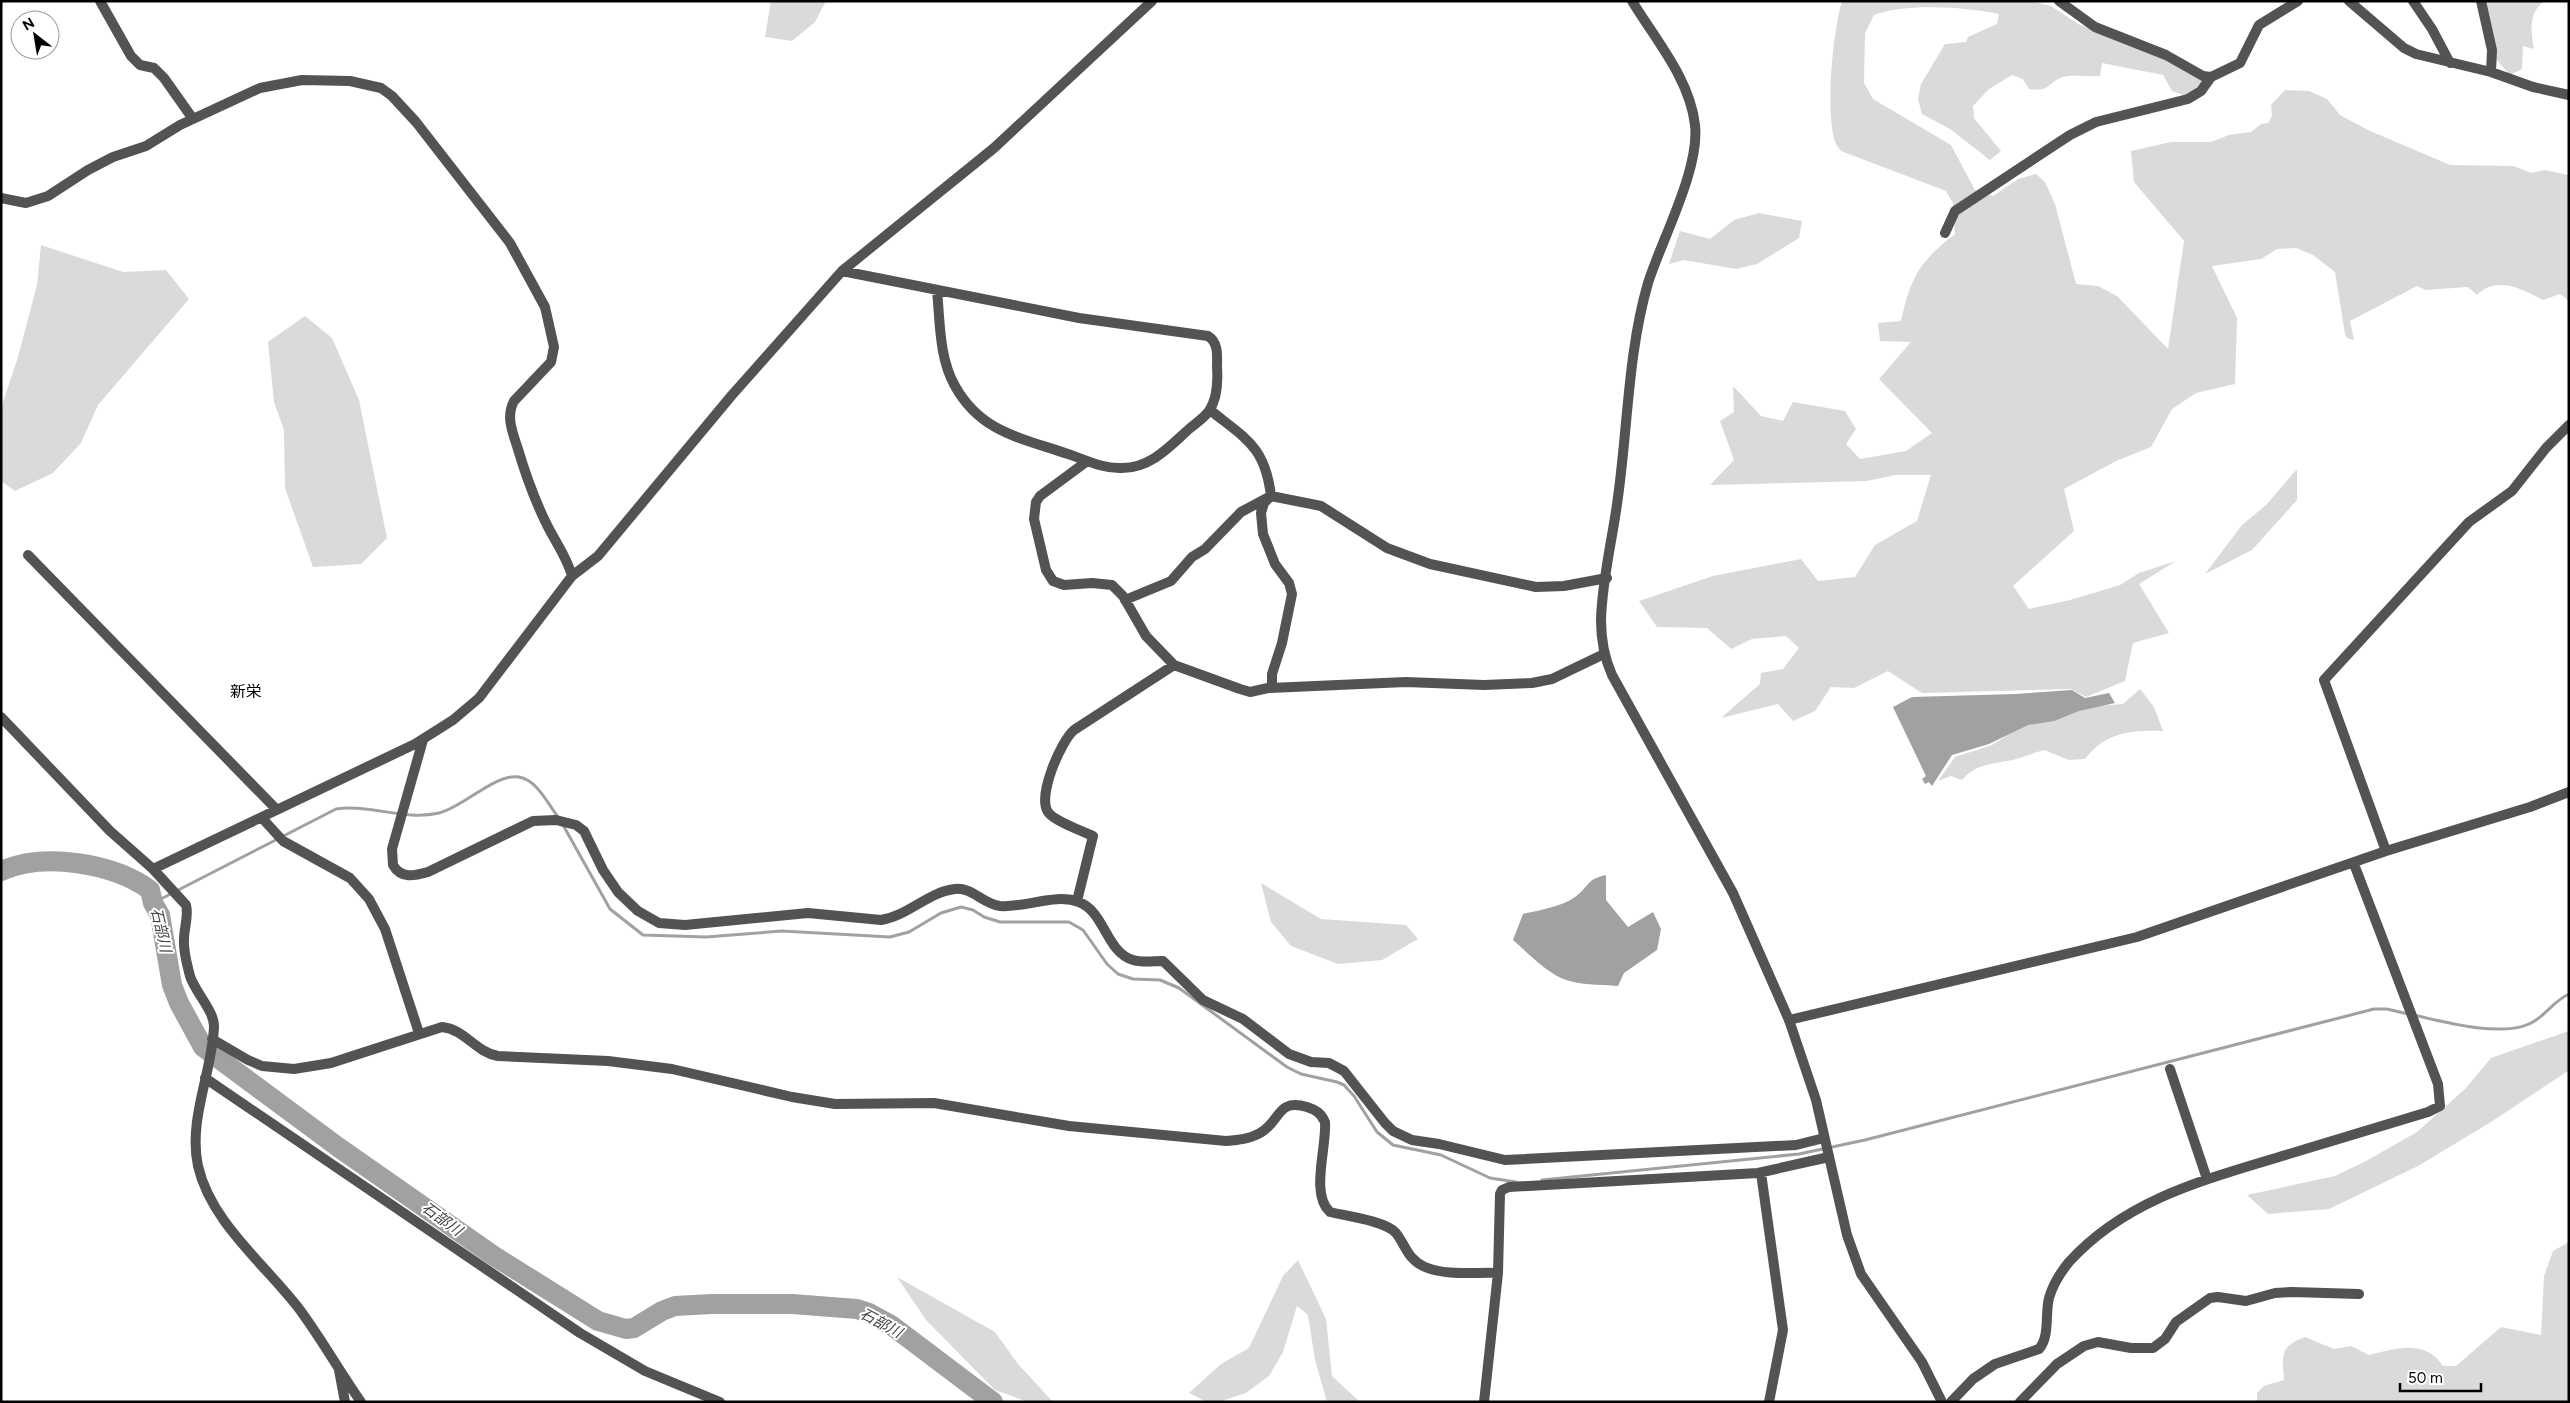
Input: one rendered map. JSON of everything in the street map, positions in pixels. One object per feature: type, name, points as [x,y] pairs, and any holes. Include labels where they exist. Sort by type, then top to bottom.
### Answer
[{"type":"street","points":[[100,1],[131,56],[140,65],[154,68],[164,78],[193,119]]},
{"type":"street","points":[[153,869],[423,740],[453,720],[479,698],[572,576],[598,556],[732,395],[842,272],[994,148],[1152,1]]},
{"type":"street","points":[[1632,1],[1686,91],[1693,110],[1695,140],[1686,182],[1649,282],[1637,328],[1601,618],[1604,654],[1612,675],[1733,894],[1789,1020],[1812,1088],[1847,1235],[1860,1274],[1922,1362],[1942,1402]]},
{"type":"street","points":[[2059,1],[2094,27],[2166,55],[2203,76],[2211,77]]},
{"type":"street","points":[[1945,233],[1955,211],[2070,135],[2096,122],[2188,98],[2201,91],[2211,77],[2240,63],[2259,25],[2298,1]]},
{"type":"street","points":[[2349,1],[2408,50],[2422,57],[2491,72],[2533,87],[2569,95]]},
{"type":"street","points":[[2413,1],[2432,29],[2450,63]]},
{"type":"street","points":[[2481,1],[2492,50],[2491,72]]},
{"type":"street","points":[[1,198],[26,203],[48,196],[88,170],[113,157],[146,146],[193,119],[260,88],[302,80],[350,81],[381,88],[392,96],[416,122],[510,243],[545,308],[554,355],[547,369],[514,401],[510,408],[510,423],[530,488],[548,527],[567,559],[572,576]]},
{"type":"street","points":[[842,272],[937,290],[1079,318],[1208,336],[1214,341],[1217,351],[1217,384],[1210,410],[1166,450],[1150,461],[1122,468],[1086,462],[1072,455],[1010,436],[987,423],[955,387],[946,365],[937,290]]},
{"type":"street","points":[[1210,410],[1254,445],[1267,469],[1271,496]]},
{"type":"street","points":[[2386,851],[2324,680],[2469,522],[2512,491],[2546,448],[2569,426]]},
{"type":"street","points":[[1086,462],[1040,496],[1036,502],[1034,519],[1046,570],[1058,584],[1105,583],[1118,589],[1146,636],[1174,665],[1250,692],[1272,688],[1406,682],[1532,683],[1552,679],[1604,654]]},
{"type":"street","points":[[1125,600],[1171,581],[1192,557],[1204,549],[1241,512],[1271,496],[1321,506],[1387,548],[1430,564],[1536,587],[1564,586],[1607,578]]},
{"type":"street","points":[[1271,496],[1264,503],[1261,512],[1263,534],[1275,564],[1289,583],[1292,594],[1282,643],[1272,674],[1272,688]]},
{"type":"street","points":[[28,554],[277,810]]},
{"type":"street","points":[[1077,901],[1092,836],[1052,816],[1045,806],[1045,791],[1060,750],[1067,736],[1074,730],[1174,665]]},
{"type":"street","points":[[1,717],[110,832],[153,869],[186,905],[184,940],[187,965],[195,988],[212,1016],[214,1028],[196,1144],[198,1166],[207,1191],[230,1227],[299,1308],[338,1364],[361,1402]]},
{"type":"street","points":[[423,740],[392,849],[393,865],[403,874],[410,876],[428,872],[533,821],[556,820],[576,825],[584,831],[607,876],[624,900],[648,918],[670,925],[808,913],[881,920],[891,918],[932,897],[956,889],[965,890],[983,901],[1001,906],[1059,900],[1077,901],[1091,910],[1115,945],[1128,958],[1142,961],[1163,961],[1203,1000],[1244,1019],[1289,1054],[1311,1062],[1329,1063],[1344,1070],[1385,1123],[1393,1131],[1412,1140],[1439,1144],[1505,1160],[1796,1145],[1824,1138]]},
{"type":"street","points":[[1789,1020],[2137,936],[2354,864],[2386,851],[2530,808],[2569,792]]},
{"type":"street","points":[[262,818],[283,841],[350,878],[369,899],[388,937],[420,1033]]},
{"type":"street","points":[[1951,1402],[1995,1364],[2033,1352],[2043,1345],[2049,1300],[2054,1284],[2071,1260],[2095,1239],[2138,1208],[2174,1191],[2207,1179],[2428,1112],[2440,1106],[2438,1084],[2354,864]]},
{"type":"street","points":[[212,1039],[262,1066],[294,1069],[331,1063],[433,1028],[451,1028],[490,1054],[608,1060],[672,1069],[792,1097],[835,1104],[934,1103],[1069,1126],[1226,1141],[1247,1138],[1262,1132],[1284,1108],[1298,1105],[1315,1110],[1325,1122],[1320,1186],[1325,1207],[1330,1212],[1387,1226],[1396,1233],[1411,1258],[1427,1268],[1441,1271],[1498,1273]]},
{"type":"street","points":[[2170,1069],[2207,1179]]},
{"type":"street","points":[[205,1078],[580,1333],[645,1371],[720,1402]]},
{"type":"street","points":[[1484,1402],[1498,1273],[1500,1194],[1505,1188],[1761,1173],[1829,1157]]},
{"type":"street","points":[[1761,1173],[1783,1330],[1769,1402]]},
{"type":"street","points":[[2020,1402],[2057,1364],[2084,1346],[2098,1342],[2131,1348],[2153,1348],[2165,1339],[2176,1322],[2210,1298],[2218,1297],[2246,1301],[2292,1292],[2359,1294]]},
{"type":"street","points":[[338,1364],[345,1402]]},
{"type":"shaded area","points":[[771,1],[826,1],[815,22],[792,41],[765,37]]},
{"type":"shaded area","points":[[1842,1],[2031,1],[2051,6],[2080,25],[2130,43],[2178,65],[2205,82],[2195,99],[2172,91],[2163,75],[2102,63],[2100,76],[2063,77],[2046,88],[2036,90],[2029,89],[2023,79],[2012,75],[1989,89],[1973,106],[1974,118],[2001,151],[1990,160],[1950,129],[1922,114],[1918,99],[1921,84],[1945,44],[1966,42],[1968,37],[1997,24],[1999,14],[1936,7],[1887,11],[1874,15],[1865,33],[1864,83],[1873,99],[1951,145],[1975,190],[1993,196],[2018,179],[2036,174],[2045,182],[2055,204],[2076,284],[2098,286],[2117,296],[2168,349],[2184,241],[2134,182],[2131,151],[2171,142],[2211,142],[2229,135],[2251,132],[2261,124],[2268,123],[2272,116],[2271,105],[2285,90],[2309,91],[2327,99],[2340,115],[2368,130],[2450,165],[2514,166],[2531,173],[2544,170],[2569,175],[2569,301],[2560,294],[2543,300],[2518,288],[2501,285],[2484,289],[2477,295],[2468,287],[2425,290],[2417,286],[2350,321],[2354,340],[2347,338],[2345,334],[2335,272],[2313,255],[2296,248],[2277,249],[2261,259],[2212,266],[2237,318],[2235,384],[2196,393],[2172,409],[2151,447],[2116,461],[2064,489],[2074,531],[2013,586],[2029,609],[2070,600],[2120,585],[2139,573],[2176,561],[2139,584],[2169,633],[2133,643],[2125,681],[2086,697],[2071,689],[1922,693],[1888,671],[1854,688],[1831,687],[1815,711],[1793,721],[1778,704],[1721,718],[1760,684],[1761,673],[1783,669],[1799,648],[1786,636],[1752,639],[1731,649],[1707,628],[1657,627],[1639,601],[1713,576],[1801,559],[1818,581],[1855,577],[1875,545],[1917,521],[1931,475],[1895,475],[1867,481],[1710,485],[1734,460],[1720,421],[1734,412],[1733,386],[1761,416],[1783,421],[1793,402],[1845,411],[1856,429],[1846,444],[1860,459],[1906,451],[1932,433],[1879,379],[1911,342],[1880,341],[1878,323],[1901,321],[1909,293],[1918,272],[1933,253],[1955,234],[1953,203],[1946,191],[1841,151],[1836,144],[1832,128],[1830,92],[1833,51]]},
{"type":"shaded area","points":[[2486,1],[2544,1],[2535,11],[2533,17],[2534,49],[2523,46],[2522,69],[2510,75],[2494,57]]},
{"type":"shaded area","points":[[1759,213],[1802,221],[1799,238],[1757,264],[1736,269],[1684,260],[1669,264],[1680,231],[1710,239],[1734,220]]},
{"type":"shaded area","points":[[41,245],[123,272],[166,270],[189,299],[98,405],[81,443],[53,473],[15,491],[1,481],[1,408],[18,357],[37,285]]},
{"type":"shaded area","points":[[305,316],[332,338],[359,400],[387,538],[361,564],[313,567],[285,488],[284,430],[274,402],[268,342]]},
{"type":"shaded area","points":[[2297,469],[2297,500],[2252,550],[2205,574],[2242,525],[2266,505]]},
{"type":"shaded area","points":[[2140,689],[2154,707],[2163,731],[2140,731],[2120,734],[2102,743],[2085,759],[2069,760],[2044,750],[2013,760],[1979,767],[1967,774],[1962,780],[1951,776],[1938,781],[1955,757],[1992,745],[2027,723],[2084,707],[2123,704]]},
{"type":"shaded area","points":[[2072,690],[2085,698],[2109,693],[2115,703],[2079,711],[2054,721],[2028,725],[1989,744],[1952,755],[1932,786],[1929,782],[1925,784],[1922,779],[1926,776],[1893,707],[1912,697],[2015,694]]},
{"type":"shaded area","points":[[1606,875],[1606,900],[1628,927],[1653,912],[1661,929],[1657,950],[1624,973],[1618,986],[1582,984],[1561,978],[1542,965],[1513,940],[1523,914],[1563,903],[1575,897],[1591,881]]},
{"type":"shaded area","points":[[1261,883],[1321,919],[1406,925],[1418,939],[1382,960],[1338,964],[1291,946],[1271,922]]},
{"type":"shaded area","points":[[2569,1031],[2568,1071],[2491,1122],[2418,1166],[2329,1209],[2268,1214],[2247,1195],[2335,1176],[2366,1161],[2417,1132],[2465,1089],[2491,1058]]},
{"type":"shaded area","points":[[2569,1242],[2569,1402],[2257,1402],[2257,1393],[2264,1386],[2284,1380],[2284,1352],[2291,1344],[2305,1337],[2334,1349],[2351,1346],[2369,1355],[2400,1348],[2419,1349],[2436,1357],[2443,1366],[2456,1366],[2501,1327],[2541,1335],[2544,1276],[2553,1251]]},
{"type":"shaded area","points":[[1298,1260],[1326,1319],[1332,1376],[1360,1402],[1327,1402],[1315,1360],[1308,1315],[1297,1306],[1283,1352],[1269,1376],[1246,1393],[1218,1402],[1207,1402],[1189,1393],[1221,1364],[1249,1348],[1283,1276]]},
{"type":"shaded area","points":[[897,1277],[995,1332],[1018,1364],[1053,1402],[1028,1402],[995,1390],[926,1320]]},
{"type":"waterway","points":[[153,903],[336,809],[362,809],[413,815],[439,813],[449,810],[500,780],[519,777],[537,788],[558,817]]},
{"type":"waterway","points":[[563,825],[610,909],[643,935],[706,937],[782,931],[890,937],[909,932],[941,913],[961,907],[973,910],[984,917],[1000,922],[1069,922],[1083,930],[1107,964],[1118,974],[1133,979],[1160,980],[1179,988],[1287,1067],[1301,1074],[1344,1085],[1354,1096],[1377,1132],[1393,1145],[1441,1155],[1490,1178],[1516,1182]]},
{"type":"waterway","name":"石部川","points":[[1,871],[18,865],[37,862],[78,863],[117,873],[150,890],[153,903],[160,915],[172,985],[179,1003],[203,1047],[338,1147],[494,1256],[598,1321],[626,1329],[634,1328],[662,1311],[675,1306],[712,1304],[792,1304],[857,1309],[891,1325],[993,1402]]},
{"type":"waterway","points":[[2414,1015],[2472,1027],[2488,1029],[2517,1028],[2534,1021],[2569,994]]},
{"type":"waterway","points":[[1542,1180],[1799,1154],[1865,1140],[2374,1009],[2387,1009],[2408,1014]]},
{"type":"district","name":"新栄","points":[[246,691]]}]
